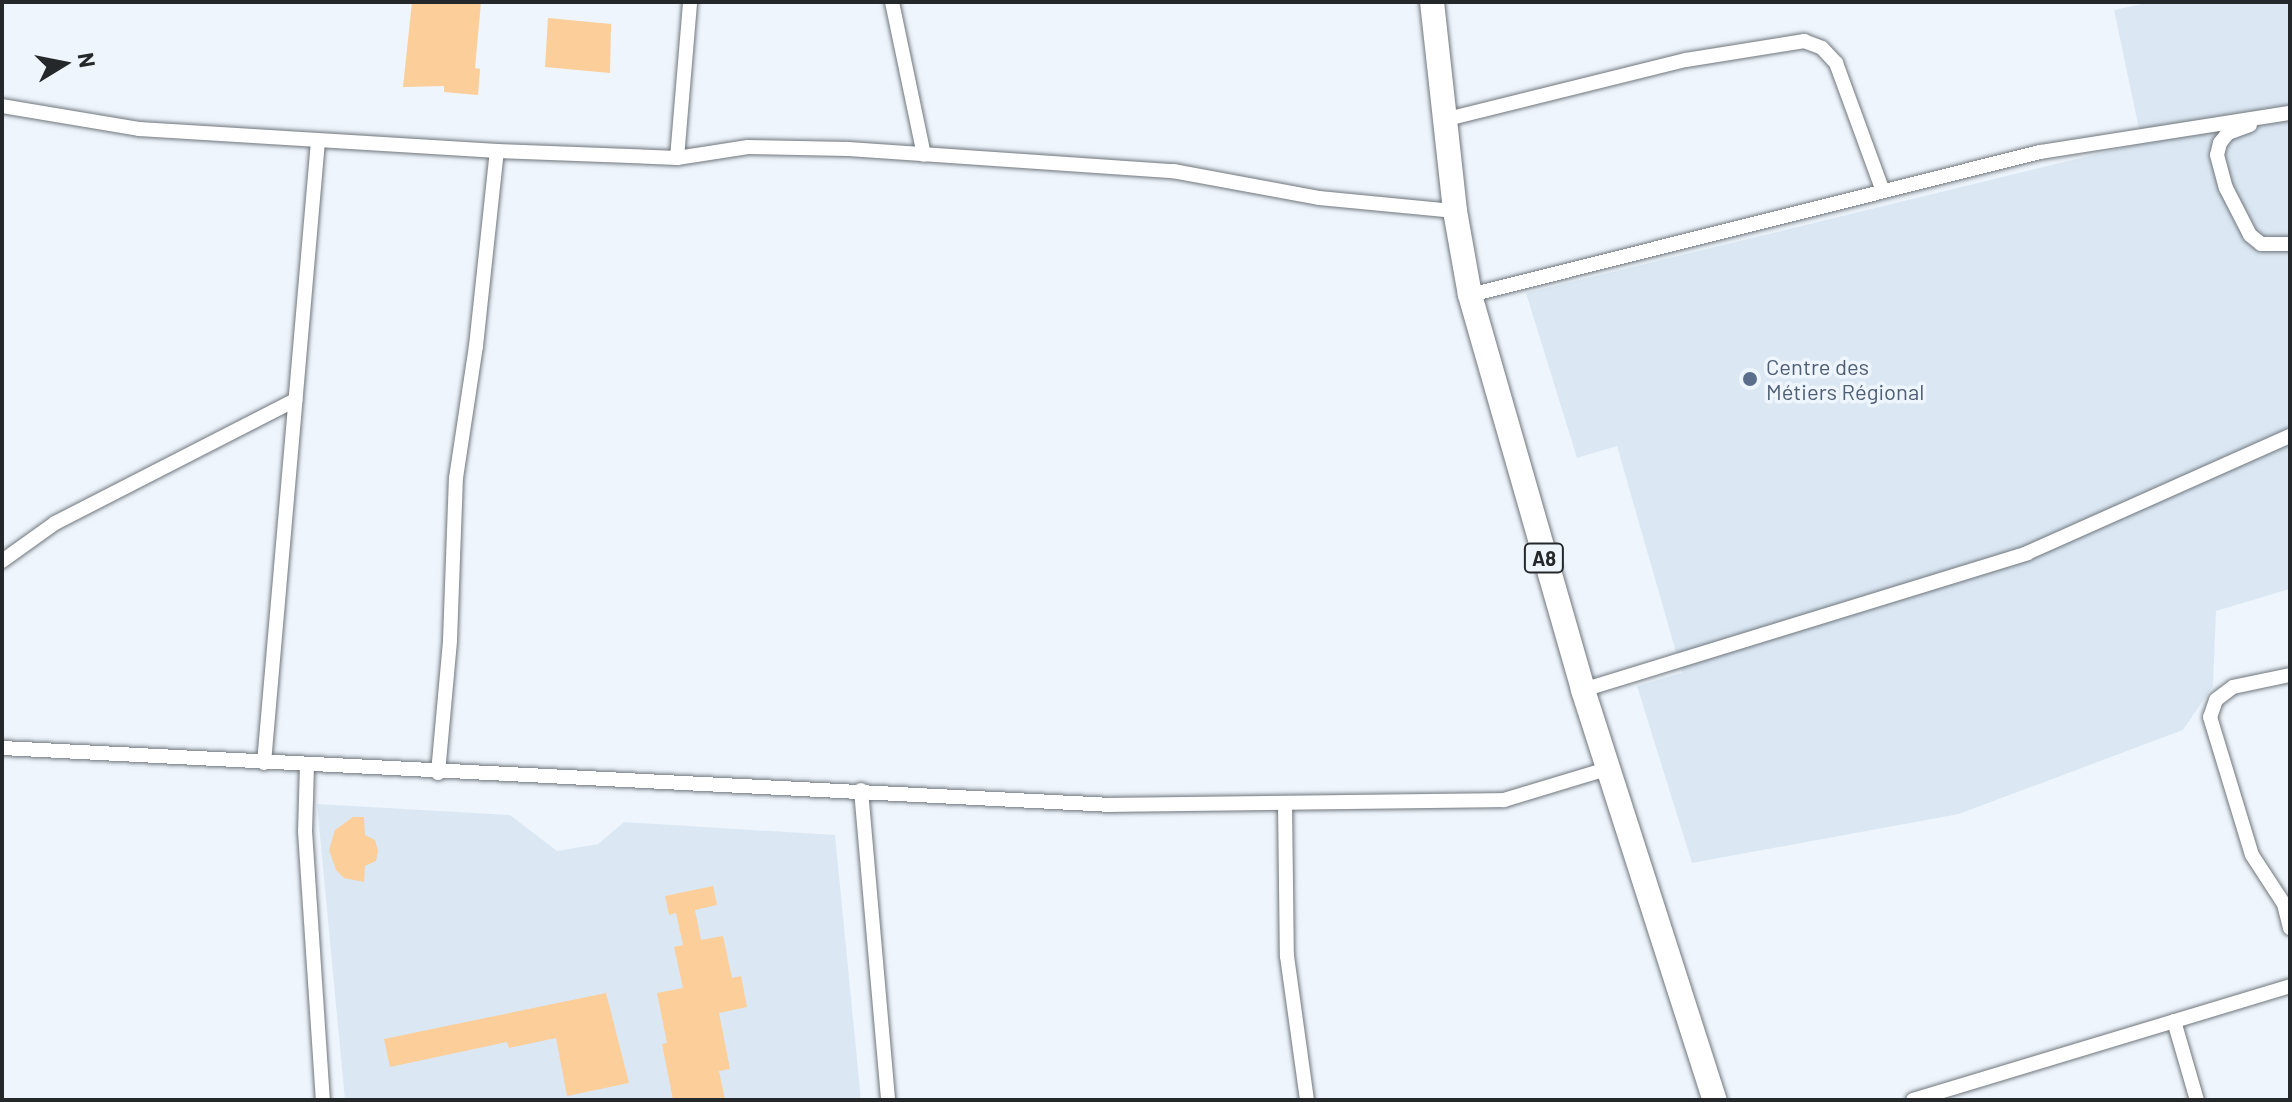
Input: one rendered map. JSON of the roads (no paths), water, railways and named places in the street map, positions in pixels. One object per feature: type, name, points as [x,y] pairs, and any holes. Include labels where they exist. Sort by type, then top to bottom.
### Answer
[{"type":"main road","name":"A8","points":[[1432,2],[1443,120],[1470,295],[1583,690],[1715,1100]]},
{"type":"street","points":[[677,158],[690,2]]},
{"type":"street","points":[[892,2],[924,155]]},
{"type":"street","points":[[1443,120],[1686,60],[1804,41],[1822,48],[1836,63],[1882,189]]},
{"type":"street","points":[[2,106],[139,129],[497,151],[677,158],[748,147],[848,149],[1173,171],[1319,198],[1455,211]]},
{"type":"street","points":[[1470,295],[1882,189],[2040,152],[2290,113]]},
{"type":"street","points":[[2272,115],[2228,133],[2220,143],[2217,155],[2226,188],[2250,235],[2261,244],[2290,244]]},
{"type":"street","points":[[264,763],[318,141]]},
{"type":"street","points":[[438,773],[450,640],[456,478],[476,346],[497,151]]},
{"type":"street","points":[[2,561],[55,523],[295,400]]},
{"type":"street","points":[[1583,690],[2027,553],[2290,436]]},
{"type":"street","points":[[2290,675],[2233,687],[2216,700],[2210,717],[2252,855],[2284,904],[2290,928]]},
{"type":"street","points":[[2,748],[438,773],[861,790],[1111,805],[1504,800],[1610,768]]},
{"type":"street","points":[[307,765],[305,831],[323,1100]]},
{"type":"street","points":[[861,790],[888,1100]]},
{"type":"street","points":[[1285,803],[1287,956],[1307,1100]]},
{"type":"street","points":[[1913,1100],[2290,986]]},
{"type":"street","points":[[2174,1021],[2197,1100]]},
{"type":"place","name":"Centre des Métiers Régional","points":[[1750,379]]}]
